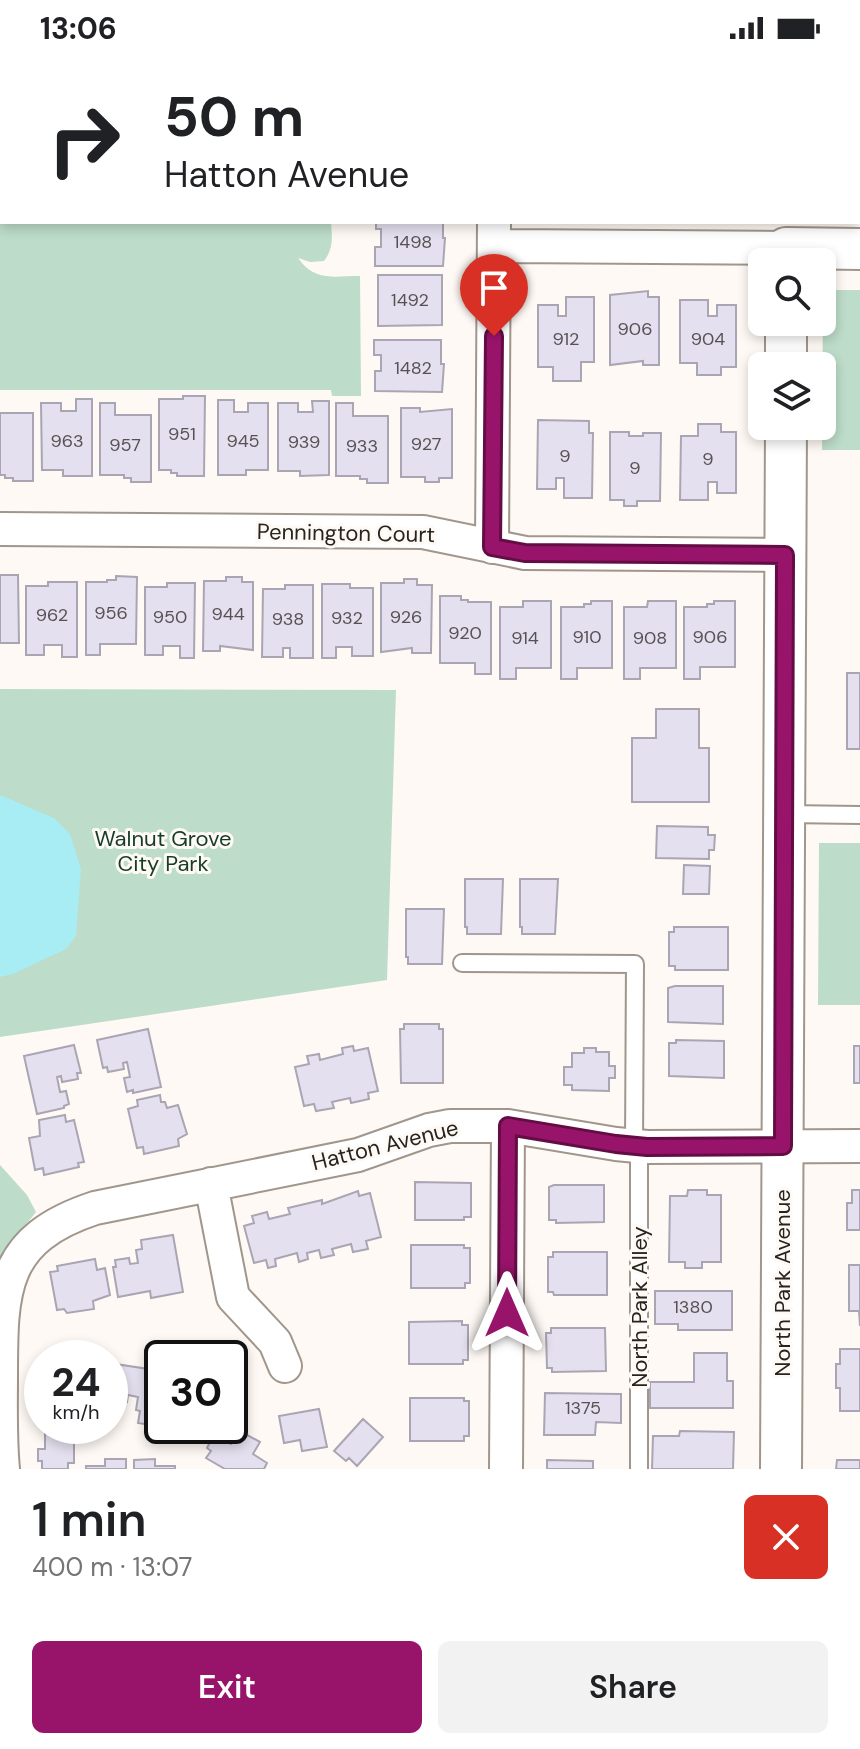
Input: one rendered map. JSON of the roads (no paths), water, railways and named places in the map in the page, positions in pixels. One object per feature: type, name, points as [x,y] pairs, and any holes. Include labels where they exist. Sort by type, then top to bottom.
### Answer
[{"type":"street","points":[[492,547],[494,234],[860,249]]},
{"type":"street","name":"North Park Avenue","points":[[781,1469],[786,440]]},
{"type":"street","name":"Pennington Court","points":[[0,529],[423,532],[525,553],[785,555]]},
{"type":"street","name":"Hatton Avenue","points":[[3,1469],[1,1323],[9,1278],[18,1258],[51,1225],[95,1208],[358,1155],[429,1130],[475,1124],[508,1126],[637,1146],[860,1146]]},
{"type":"street","points":[[506,1469],[508,1126]]},
{"type":"street","points":[[211,1184],[233,1297],[275,1342],[285,1366]]},
{"type":"lane","points":[[784,814],[860,815]]},
{"type":"lane","name":"North Park Alley","points":[[462,963],[635,964],[639,1469]]},
{"type":"water","points":[[0,795],[54,818],[70,834],[81,869],[76,936],[66,949],[0,977]]},
{"type":"park label","name":"Walnut Grove City Park","points":[[163,850]]}]
